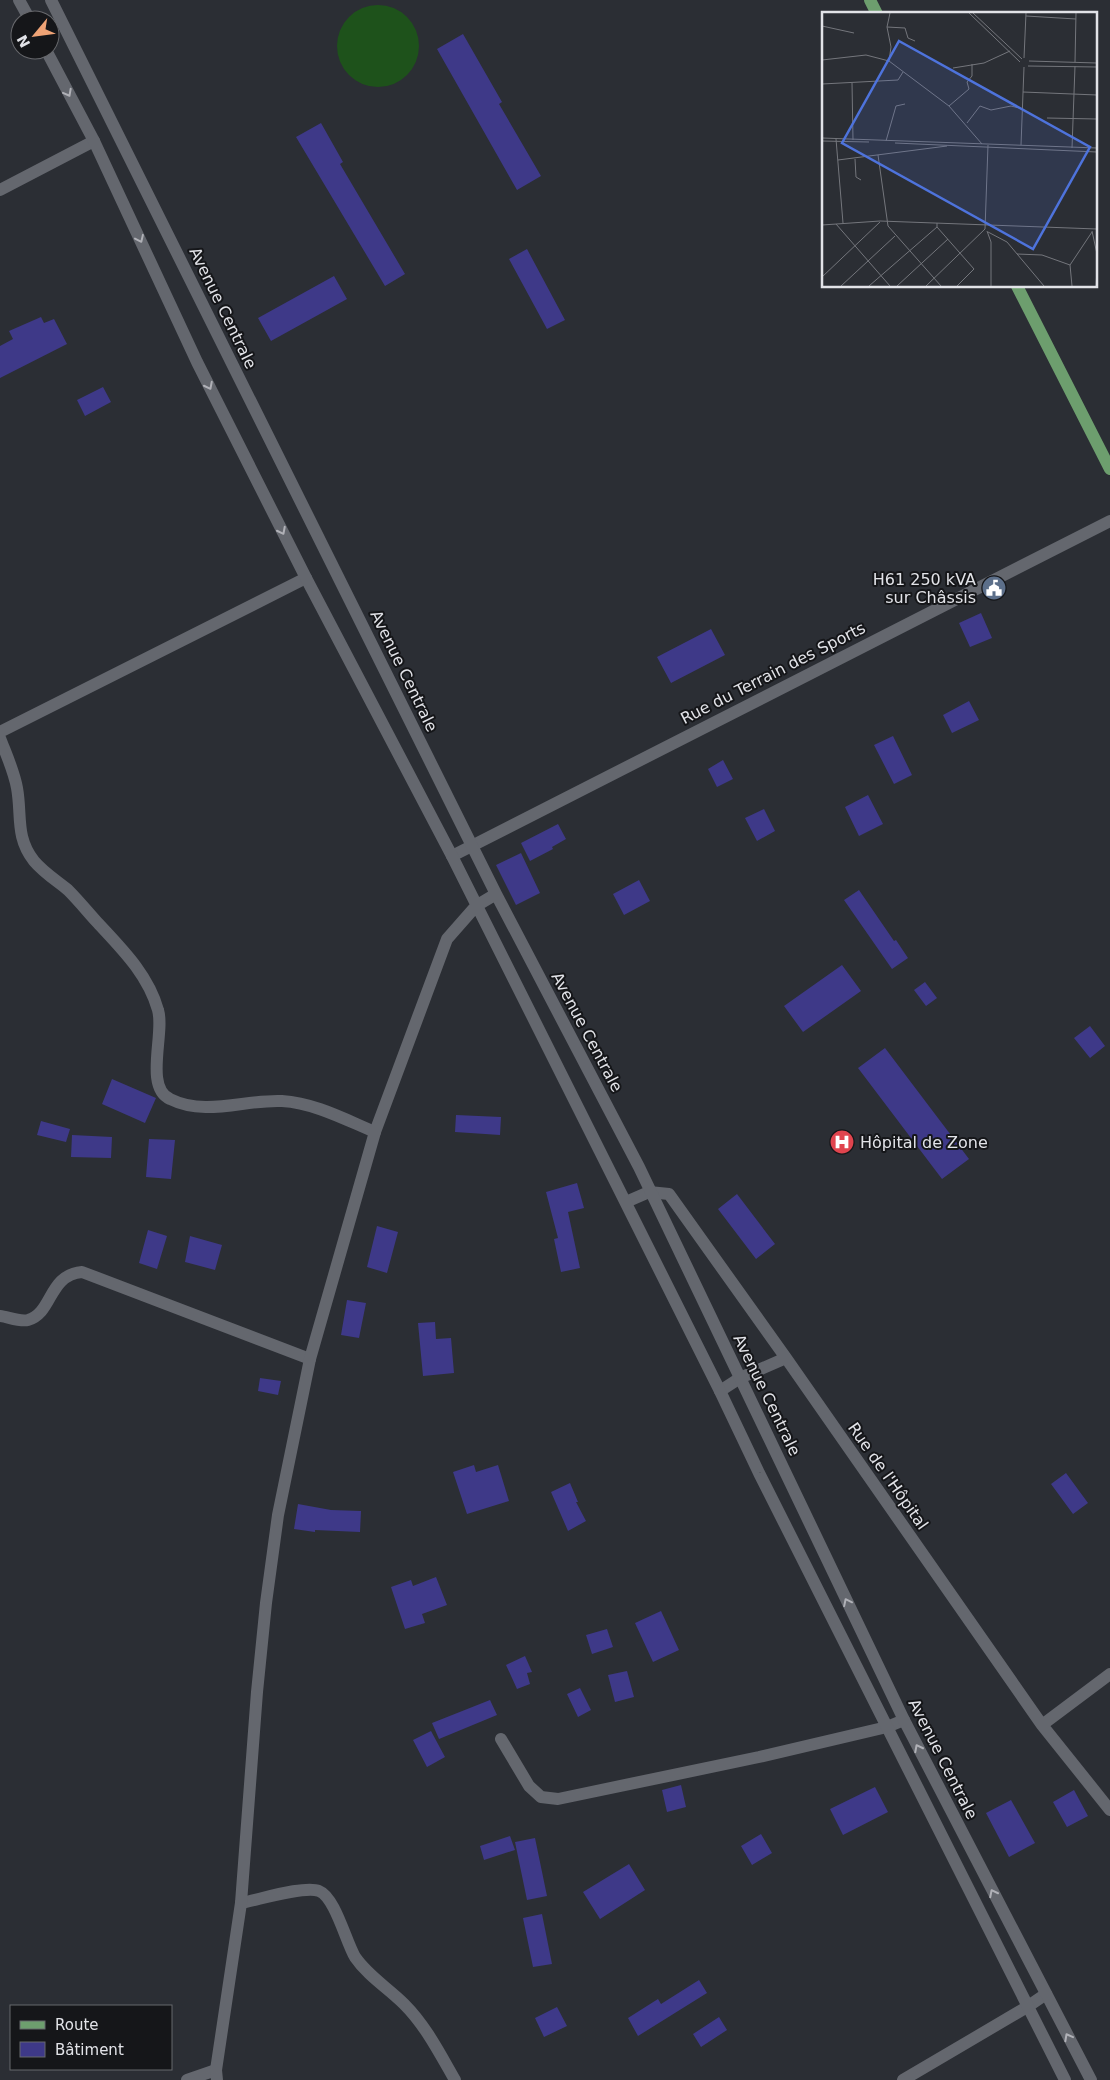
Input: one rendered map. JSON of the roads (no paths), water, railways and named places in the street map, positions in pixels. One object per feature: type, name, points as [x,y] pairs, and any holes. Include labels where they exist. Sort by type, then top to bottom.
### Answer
[{"type":"main road","points":[[870,0],[875,12]]},
{"type":"main road","points":[[1018,288],[1110,469]]},
{"type":"street","name":"Avenue Centrale","points":[[51,0],[496,894],[639,1167],[649,1192],[904,1720],[1091,2080]]},
{"type":"street","points":[[51,60],[94,141],[197,362],[306,578],[452,856],[720,1391],[759,1474],[1065,2080]]},
{"type":"street","points":[[0,190],[94,141]]},
{"type":"street","name":"Rue du Terrain des Sports","points":[[452,856],[1110,521]]},
{"type":"street","points":[[0,732],[306,578]]},
{"type":"street","points":[[0,738],[17,789],[18,820],[23,842],[34,861],[69,891],[122,948],[141,973],[154,995],[160,1015],[158,1087],[168,1098],[187,1106],[211,1108],[282,1101],[305,1104],[375,1132]]},
{"type":"street","points":[[187,2080],[217,2075],[241,1903],[257,1692],[266,1603],[278,1515],[310,1359],[375,1132],[447,939],[476,906],[496,894]]},
{"type":"street","points":[[626,1202],[649,1192]]},
{"type":"street","name":"Rue de l'Hôpital","points":[[649,1192],[669,1194],[786,1358],[1042,1726],[1110,1810]]},
{"type":"street","points":[[0,1316],[26,1321],[36,1316],[63,1278],[71,1273],[82,1272],[310,1359]]},
{"type":"street","points":[[720,1391],[740,1378],[786,1358]]},
{"type":"street","points":[[1042,1726],[1110,1674]]},
{"type":"street","points":[[501,1739],[529,1786],[541,1797],[558,1799],[759,1758],[887,1727],[904,1720]]},
{"type":"street","points":[[241,1903],[308,1888],[321,1891],[330,1901],[354,1955],[362,1966],[417,2018],[455,2080]]},
{"type":"street","points":[[903,2080],[1046,1994]]},
{"type":"place","name":"H61 250 kVA sur Châssis","points":[[994,588]]},
{"type":"place","name":"Hôpital de Zone","points":[[842,1142]]}]
